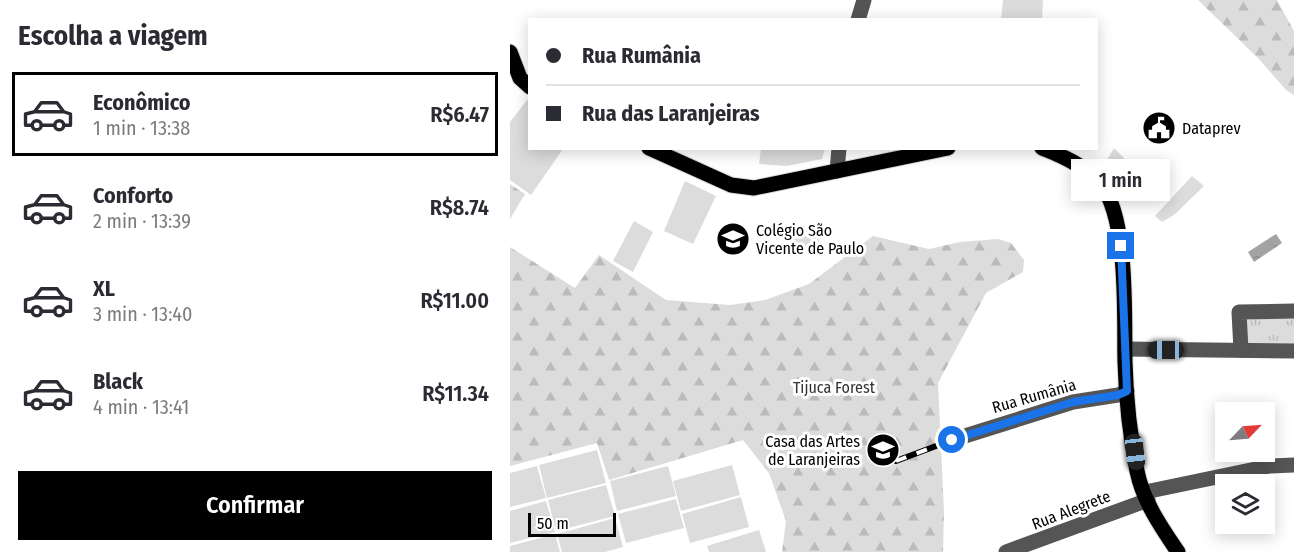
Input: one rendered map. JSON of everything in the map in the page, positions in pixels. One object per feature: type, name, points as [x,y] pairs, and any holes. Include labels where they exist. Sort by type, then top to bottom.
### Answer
[{"type":"main road","points":[[510,52],[520,78],[528,85]]},
{"type":"main road","points":[[653,150],[730,185],[749,188],[766,187],[938,150]]},
{"type":"main road","points":[[1047,150],[1066,157],[1101,184],[1114,210],[1121,246],[1127,391],[1137,472],[1156,521],[1178,552]]},
{"type":"street","points":[[859,18],[864,0]]},
{"type":"street","points":[[837,171],[839,150]]},
{"type":"street","points":[[1241,350],[1239,312],[1294,311]]},
{"type":"street","points":[[1125,349],[1294,351]]},
{"type":"street","name":"Rua Rumânia","points":[[952,440],[1073,402],[1118,395],[1127,391]]},
{"type":"street","name":"Rua Alegrete","points":[[1006,552],[1146,496],[1270,466],[1294,465]]},
{"type":"green space","points":[[1003,0],[1043,0],[1042,18],[1001,18]]},
{"type":"green space","points":[[1198,0],[1277,0],[1294,31],[1294,95],[1286,90],[1258,58]]},
{"type":"green space","points":[[527,100],[528,150],[562,150],[531,195],[510,180],[510,122]]},
{"type":"green space","points":[[1114,148],[1131,165],[1142,171],[1138,180],[1133,176],[1127,185],[1133,193],[1125,199],[1113,178],[1103,167]]},
{"type":"green space","points":[[761,150],[825,150],[822,159],[787,166],[759,164]]},
{"type":"green space","points":[[1192,176],[1204,186],[1174,215],[1162,222],[1155,216]]},
{"type":"green space","points":[[685,181],[716,196],[693,244],[664,231]]},
{"type":"green space","points":[[510,184],[525,194],[510,219]]},
{"type":"green space","points":[[634,221],[653,232],[633,272],[613,261]]},
{"type":"green space","points":[[815,227],[820,243],[790,249],[787,232]]},
{"type":"green space","name":"Tijuca Forest","points":[[873,236],[929,249],[960,242],[998,239],[1011,243],[1024,260],[1023,272],[986,293],[938,383],[944,512],[943,552],[782,552],[786,521],[769,473],[743,440],[609,480],[597,443],[510,466],[510,247],[575,288],[599,255],[666,300],[730,305],[765,300],[809,284]]},
{"type":"green space","points":[[1242,313],[1294,313],[1294,351],[1244,352]]},
{"type":"green space","points":[[597,450],[606,483],[547,498],[539,465]]},
{"type":"green space","points":[[732,465],[740,495],[681,511],[673,481]]},
{"type":"green space","points":[[537,466],[546,498],[510,507],[510,473]]},
{"type":"green space","points":[[668,466],[676,496],[617,511],[610,481]]},
{"type":"green space","points":[[606,485],[615,516],[556,531],[548,500]]},
{"type":"green space","points":[[741,497],[749,527],[690,543],[682,514]]},
{"type":"green space","points":[[676,499],[684,528],[626,543],[618,514]]},
{"type":"green space","points":[[546,501],[555,532],[510,543],[510,511]]},
{"type":"green space","points":[[615,518],[623,547],[605,552],[562,552],[557,534]]},
{"type":"green space","points":[[759,530],[766,552],[709,552],[707,546]]},
{"type":"green space","points":[[555,534],[560,552],[510,552],[510,546]]},
{"type":"water","points":[[1276,234],[1282,243],[1254,262],[1248,252]]},
{"type":"railway","points":[[896,461],[952,440]]},
{"type":"place","name":"Dataprev","points":[[1159,128]]},
{"type":"place","name":"Colégio São Vicente de Paulo","points":[[733,239]]},
{"type":"place","name":"Casa das Artes de Laranjeiras","points":[[883,450]]},
{"type":"route","points":[[952,440],[1073,402],[1118,395],[1127,391],[1121,246]]}]
